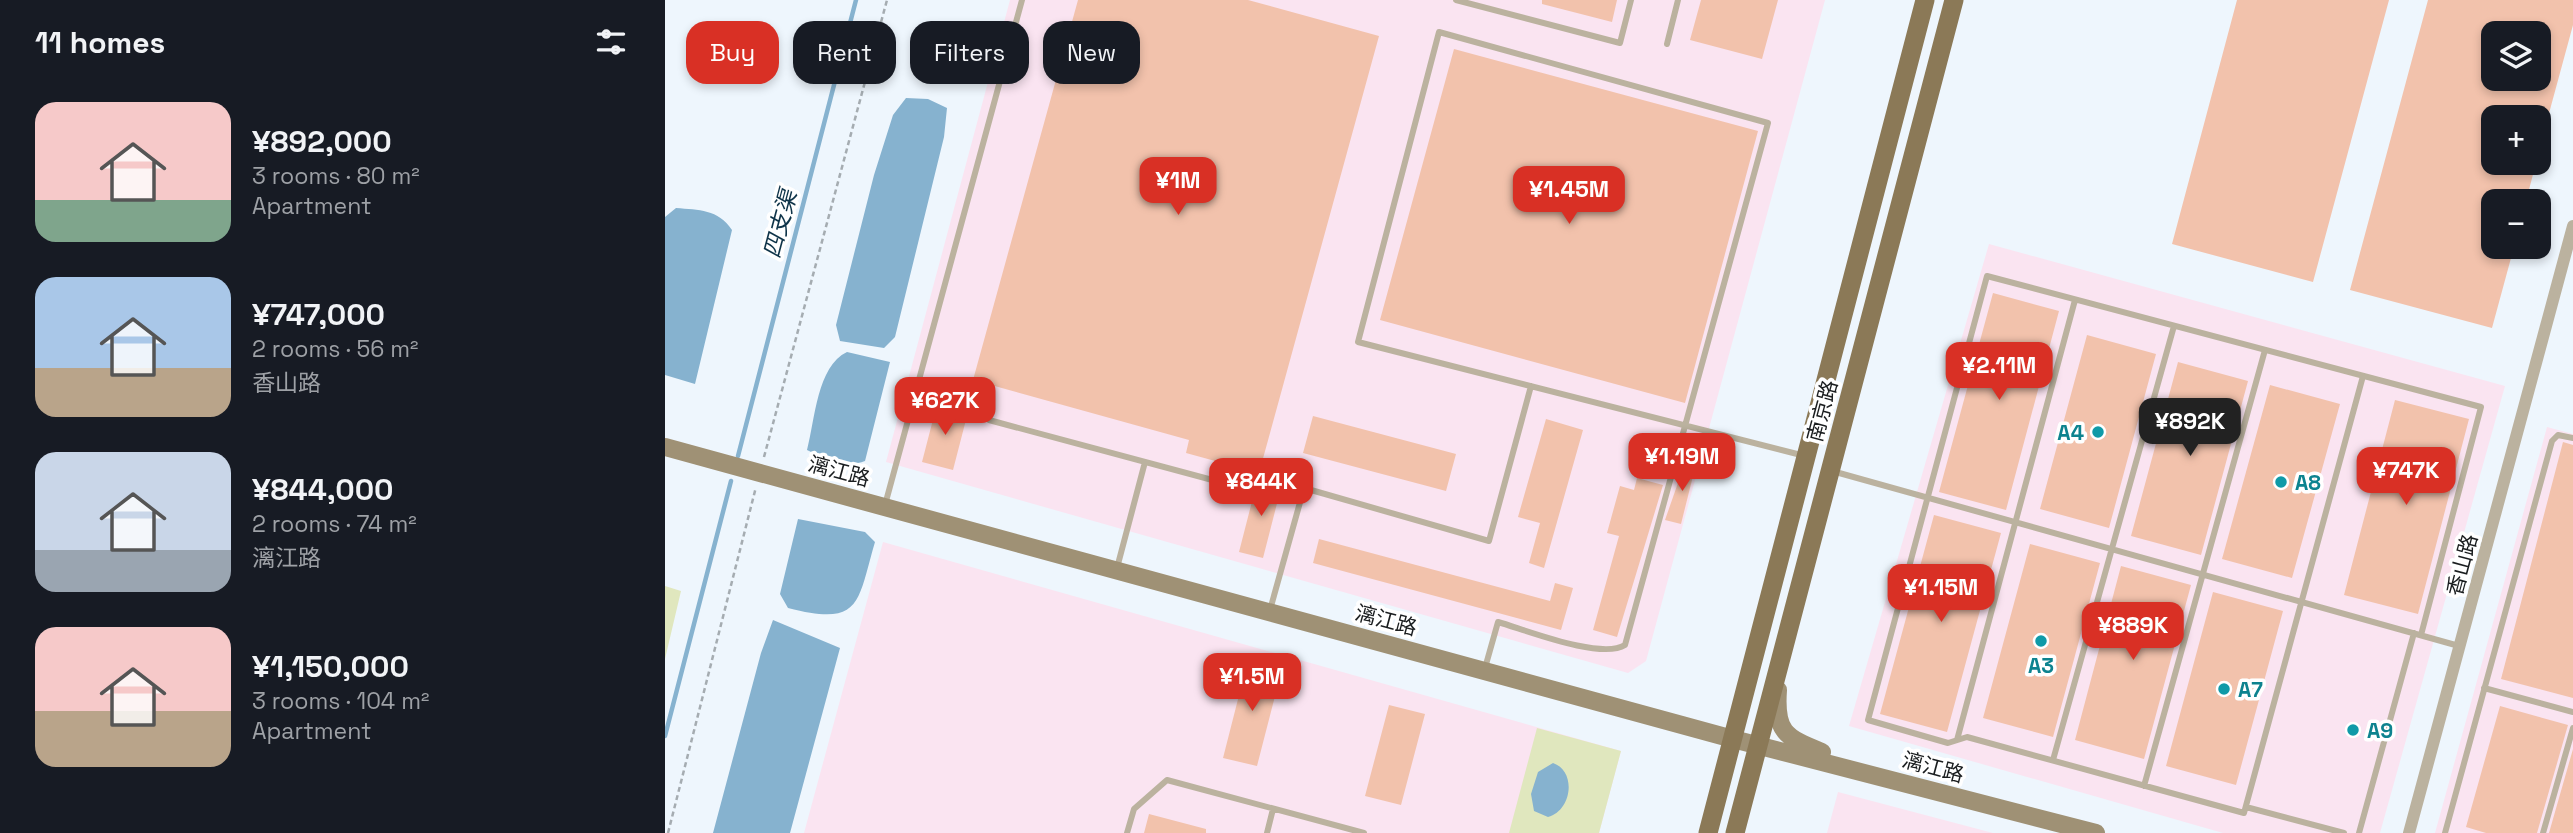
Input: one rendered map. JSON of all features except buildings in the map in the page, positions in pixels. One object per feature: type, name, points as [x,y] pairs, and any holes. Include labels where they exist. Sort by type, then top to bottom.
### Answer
[{"type":"main road","name":"南京路","points":[[1709,833],[1925,0]]},
{"type":"main road","name":"南京路","points":[[1735,833],[1954,0]]},
{"type":"street","name":"香山路","points":[[2409,833],[2573,226]]},
{"type":"street","name":"漓江路","points":[[665,447],[1733,739],[2096,833]]},
{"type":"street","points":[[1780,663],[1776,715],[1789,737],[1893,780]]},
{"type":"lane","points":[[885,507],[1022,0]]},
{"type":"lane","points":[[1456,0],[1620,43],[1631,0]]},
{"type":"lane","points":[[1667,44],[1678,0]]},
{"type":"lane","points":[[1485,671],[1498,622],[1594,649],[1617,650],[1625,645],[1685,425],[1768,122],[1439,32],[1358,342],[1531,386],[1685,425],[1807,456]]},
{"type":"lane","points":[[2359,833],[2481,407],[1987,276],[1868,720],[1948,743],[1967,737],[2244,813],[2363,376]]},
{"type":"lane","points":[[1957,740],[2075,300]]},
{"type":"lane","points":[[2053,760],[2174,326]]},
{"type":"lane","points":[[2144,786],[2265,350]]},
{"type":"lane","points":[[918,384],[979,401],[989,420],[1231,485]]},
{"type":"lane","points":[[1270,612],[1304,488],[1489,541],[1531,386]]},
{"type":"lane","points":[[2445,833],[2552,441],[2558,435],[2573,439]]},
{"type":"lane","points":[[1116,570],[1145,462]]},
{"type":"lane","points":[[1830,471],[2460,647]]},
{"type":"lane","points":[[2484,688],[2573,712]]},
{"type":"lane","points":[[2543,833],[2573,728]]},
{"type":"lane","points":[[1127,833],[1134,809],[1167,780],[1364,833]]},
{"type":"lane","points":[[2246,807],[2344,833]]},
{"type":"lane","points":[[1267,833],[1273,808]]},
{"type":"path","points":[[667,833],[887,0]]},
{"type":"shaded area","points":[[1010,0],[1825,0],[1646,661],[1628,673],[886,462],[987,84],[1029,84],[1029,21],[1004,21]]},
{"type":"shaded area","points":[[1989,244],[2505,386],[2380,833],[2223,833],[1849,726]]},
{"type":"shaded area","points":[[2547,427],[2573,434],[2573,833],[2435,833]]},
{"type":"shaded area","points":[[883,542],[1621,751],[1599,833],[804,833]]},
{"type":"shaded area","points":[[1838,792],[1993,833],[1827,833]]},
{"type":"green space","points":[[665,586],[681,591],[665,659]]},
{"type":"green space","points":[[1537,728],[1621,751],[1599,833],[1509,833]]},
{"type":"water","points":[[906,98],[928,99],[947,108],[944,137],[895,337],[884,348],[840,341],[836,325],[874,175],[893,115]]},
{"type":"water","points":[[676,208],[714,214],[732,230],[695,384],[665,375],[665,217]]},
{"type":"water","points":[[847,352],[890,362],[865,461],[850,464],[807,450],[823,381],[837,359]]},
{"type":"water","points":[[798,519],[865,532],[875,542],[859,595],[853,605],[843,612],[812,613],[788,608],[780,594]]},
{"type":"water","points":[[773,620],[840,648],[790,833],[713,833],[761,653]]},
{"type":"water","points":[[1553,763],[1561,767],[1566,774],[1569,791],[1562,807],[1548,817],[1534,811],[1531,794],[1538,772]]},
{"type":"waterway","name":"四支渠","points":[[738,456],[856,0]]},
{"type":"waterway","name":"四支渠","points":[[665,736],[731,481]]},
{"type":"place","name":"A4","points":[[2098,432]]},
{"type":"place","name":"A8","points":[[2281,482]]},
{"type":"place","name":"A3","points":[[2041,641]]},
{"type":"place","name":"A7","points":[[2224,689]]},
{"type":"place","name":"A9","points":[[2353,730]]}]
